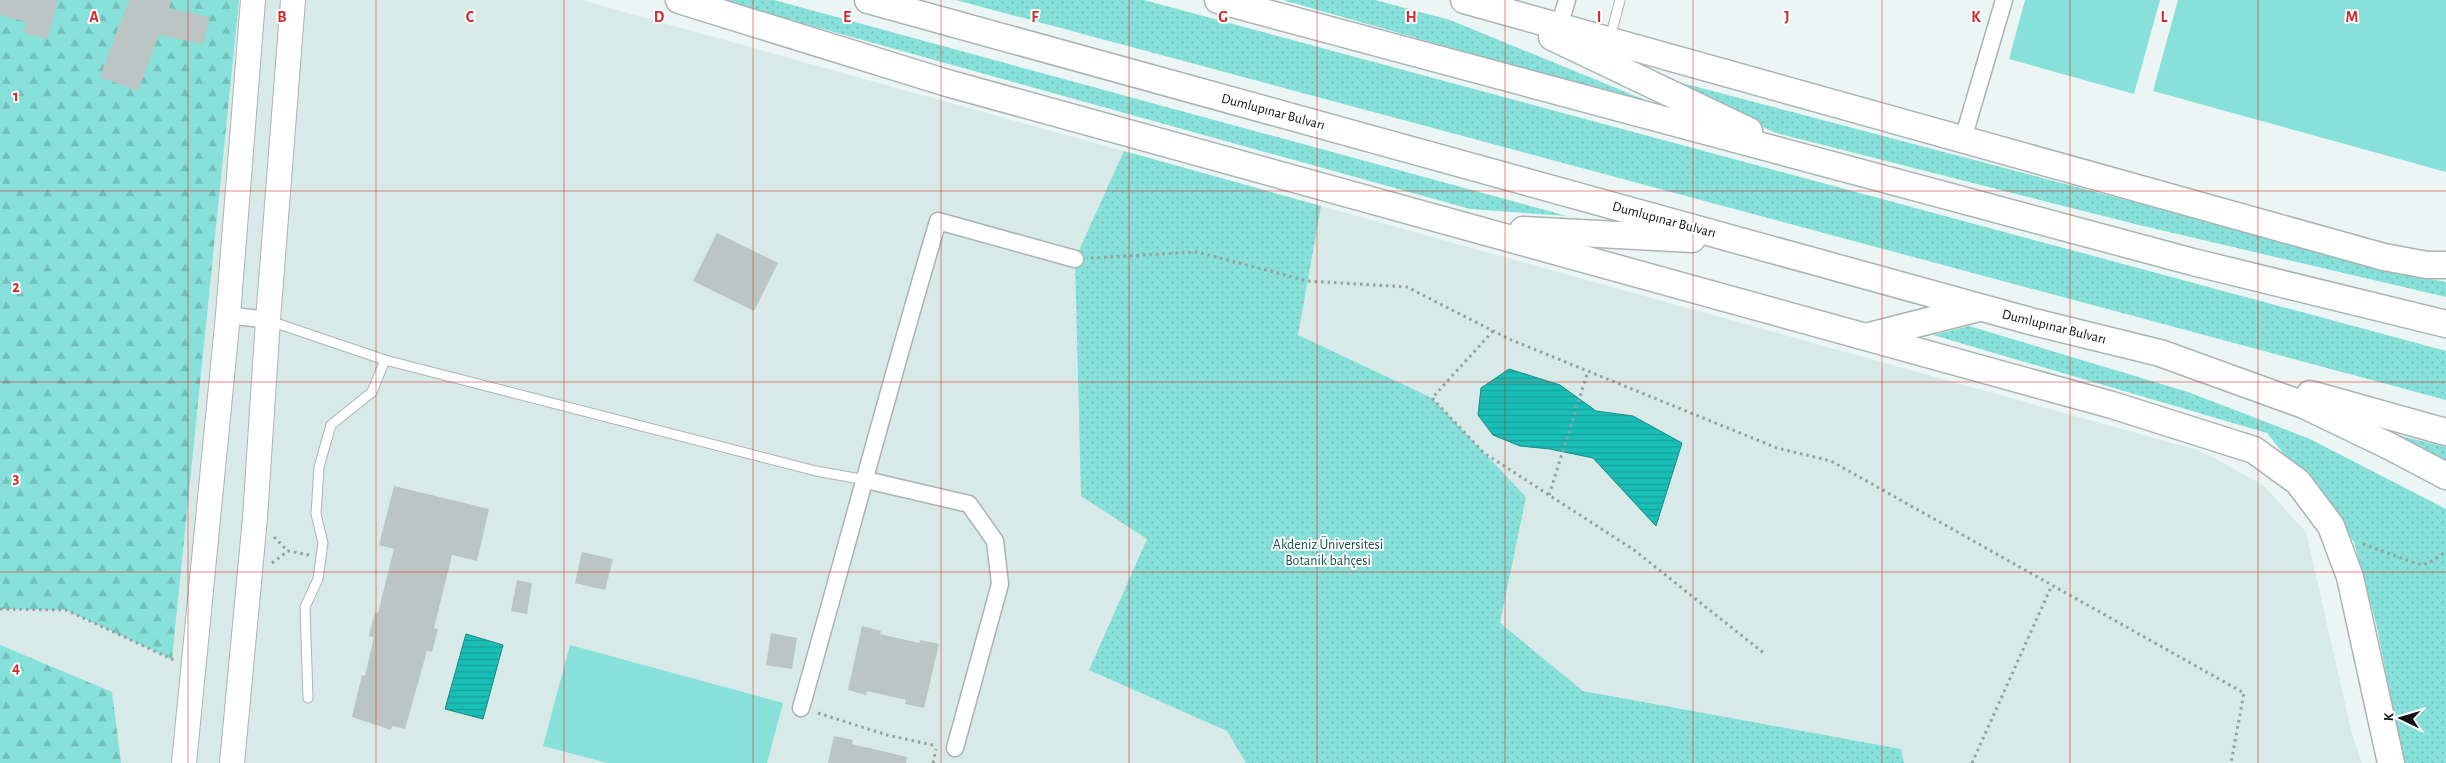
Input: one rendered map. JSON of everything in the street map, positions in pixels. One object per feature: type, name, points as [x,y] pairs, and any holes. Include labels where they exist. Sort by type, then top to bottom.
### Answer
[{"type":"main road","points":[[679,0],[947,83],[1868,336],[2112,405],[2254,450],[2298,482],[2331,526],[2350,577],[2391,763]]},
{"type":"main road","name":"Dumlupınar Bulvarı","points":[[868,0],[1980,307],[2160,353],[2304,406],[2389,446],[2446,476]]},
{"type":"main road","points":[[1218,0],[2193,262],[2446,324]]},
{"type":"main road","points":[[1476,3],[1807,159]]},
{"type":"main road","points":[[1476,3],[2384,257],[2427,265],[2446,265]]},
{"type":"main road","points":[[1475,228],[1740,241]]},
{"type":"main road","points":[[2338,296],[2446,309]]},
{"type":"main road","points":[[1868,336],[1980,307]]},
{"type":"main road","points":[[2160,353],[2439,428]]},
{"type":"street","points":[[184,763],[228,315],[254,0]]},
{"type":"street","points":[[232,763],[249,579],[294,0]]},
{"type":"street","points":[[1560,26],[1567,0]]},
{"type":"street","points":[[1962,139],[2004,0]]},
{"type":"street","points":[[801,708],[938,221],[1075,259]]},
{"type":"street","points":[[228,315],[268,320]]},
{"type":"street","points":[[866,480],[969,504],[995,541],[1000,584],[955,748]]},
{"type":"lane","points":[[1609,40],[1620,0]]},
{"type":"lane","points":[[268,320],[385,360],[816,471],[866,480]]},
{"type":"lane","points":[[308,698],[305,607],[318,578],[323,543],[316,514],[319,467],[330,425],[372,392],[385,360]]},
{"type":"path","points":[[1075,259],[1198,252],[1308,281],[1407,287],[1493,331],[1588,371],[1776,448],[1831,462],[2244,693],[2230,763]]},
{"type":"path","points":[[1493,331],[1432,398],[1484,452],[1634,550],[1765,654]]},
{"type":"path","points":[[1550,495],[1588,371]]},
{"type":"path","points":[[2334,534],[2417,564],[2427,564],[2446,552]]},
{"type":"path","points":[[249,579],[288,551],[321,558]]},
{"type":"path","points":[[1972,763],[2052,585]]},
{"type":"path","points":[[0,609],[66,610],[193,667]]},
{"type":"path","points":[[801,708],[887,735],[955,748]]},
{"type":"path","points":[[933,763],[937,746]]},
{"type":"shaded area","points":[[0,0],[581,0],[2201,451],[2263,485],[2306,532],[2352,734],[2362,763],[0,763]]},
{"type":"shaded area","points":[[1509,369],[1560,385],[1596,411],[1633,416],[1682,443],[1656,526],[1593,458],[1550,449],[1520,446],[1493,435],[1478,415],[1481,388]]},
{"type":"shaded area","points":[[466,634],[503,645],[483,719],[445,709]]},
{"type":"green space","points":[[0,0],[239,0],[172,659],[66,610],[0,609]]},
{"type":"green space","points":[[719,0],[774,0],[1567,216],[1470,209]]},
{"type":"green space","points":[[956,0],[1144,0],[2446,351],[2446,400]]},
{"type":"green space","points":[[1283,0],[1375,0],[1450,20],[1672,111]]},
{"type":"green space","points":[[2025,0],[2160,0],[2134,94],[2009,59]]},
{"type":"green space","points":[[2178,0],[2446,0],[2446,172],[2153,91]]},
{"type":"green space","points":[[1648,74],[2410,275],[2446,282],[2446,297],[2139,225],[1776,133]]},
{"type":"green space","name":"Akdeniz Üniversitesi Botanik bahçesi","points":[[1124,151],[1321,206],[1298,335],[1432,398],[1526,497],[1500,623],[1583,691],[1901,749],[1904,763],[1246,763],[1227,731],[1089,670],[1147,539],[1081,496],[1075,259]]},
{"type":"green space","points":[[1969,326],[2188,392],[2310,439],[2446,509],[2446,763],[2404,763],[2376,623],[2354,542],[2267,433],[1933,335]]},
{"type":"green space","points":[[2381,431],[2446,447],[2446,466]]},
{"type":"green space","points":[[0,645],[112,692],[121,763],[0,763]]},
{"type":"green space","points":[[570,645],[783,703],[767,763],[607,763],[543,746]]},
{"type":"building","points":[[0,0],[58,0],[48,39],[24,33],[26,22],[0,15]]},
{"type":"building","points":[[129,0],[172,0],[169,8],[209,17],[204,44],[159,35],[138,91],[100,77]]},
{"type":"building","points":[[717,233],[778,263],[754,311],[693,281]]},
{"type":"building","points":[[394,486],[489,509],[477,561],[452,555],[434,628],[438,629],[432,652],[427,651],[405,729],[392,726],[391,730],[352,717],[362,675],[365,676],[374,637],[369,636],[375,612],[378,613],[394,549],[379,545]]},
{"type":"building","points":[[582,552],[613,559],[605,590],[575,583]]},
{"type":"building","points":[[517,580],[532,583],[527,614],[511,611]]},
{"type":"building","points":[[862,626],[881,631],[880,634],[919,643],[920,640],[939,644],[924,708],[905,704],[906,700],[867,691],[866,695],[848,690]]},
{"type":"building","points":[[771,633],[797,638],[792,669],[766,665]]},
{"type":"building","points":[[834,736],[853,740],[852,744],[907,757],[906,763],[828,763]]}]
